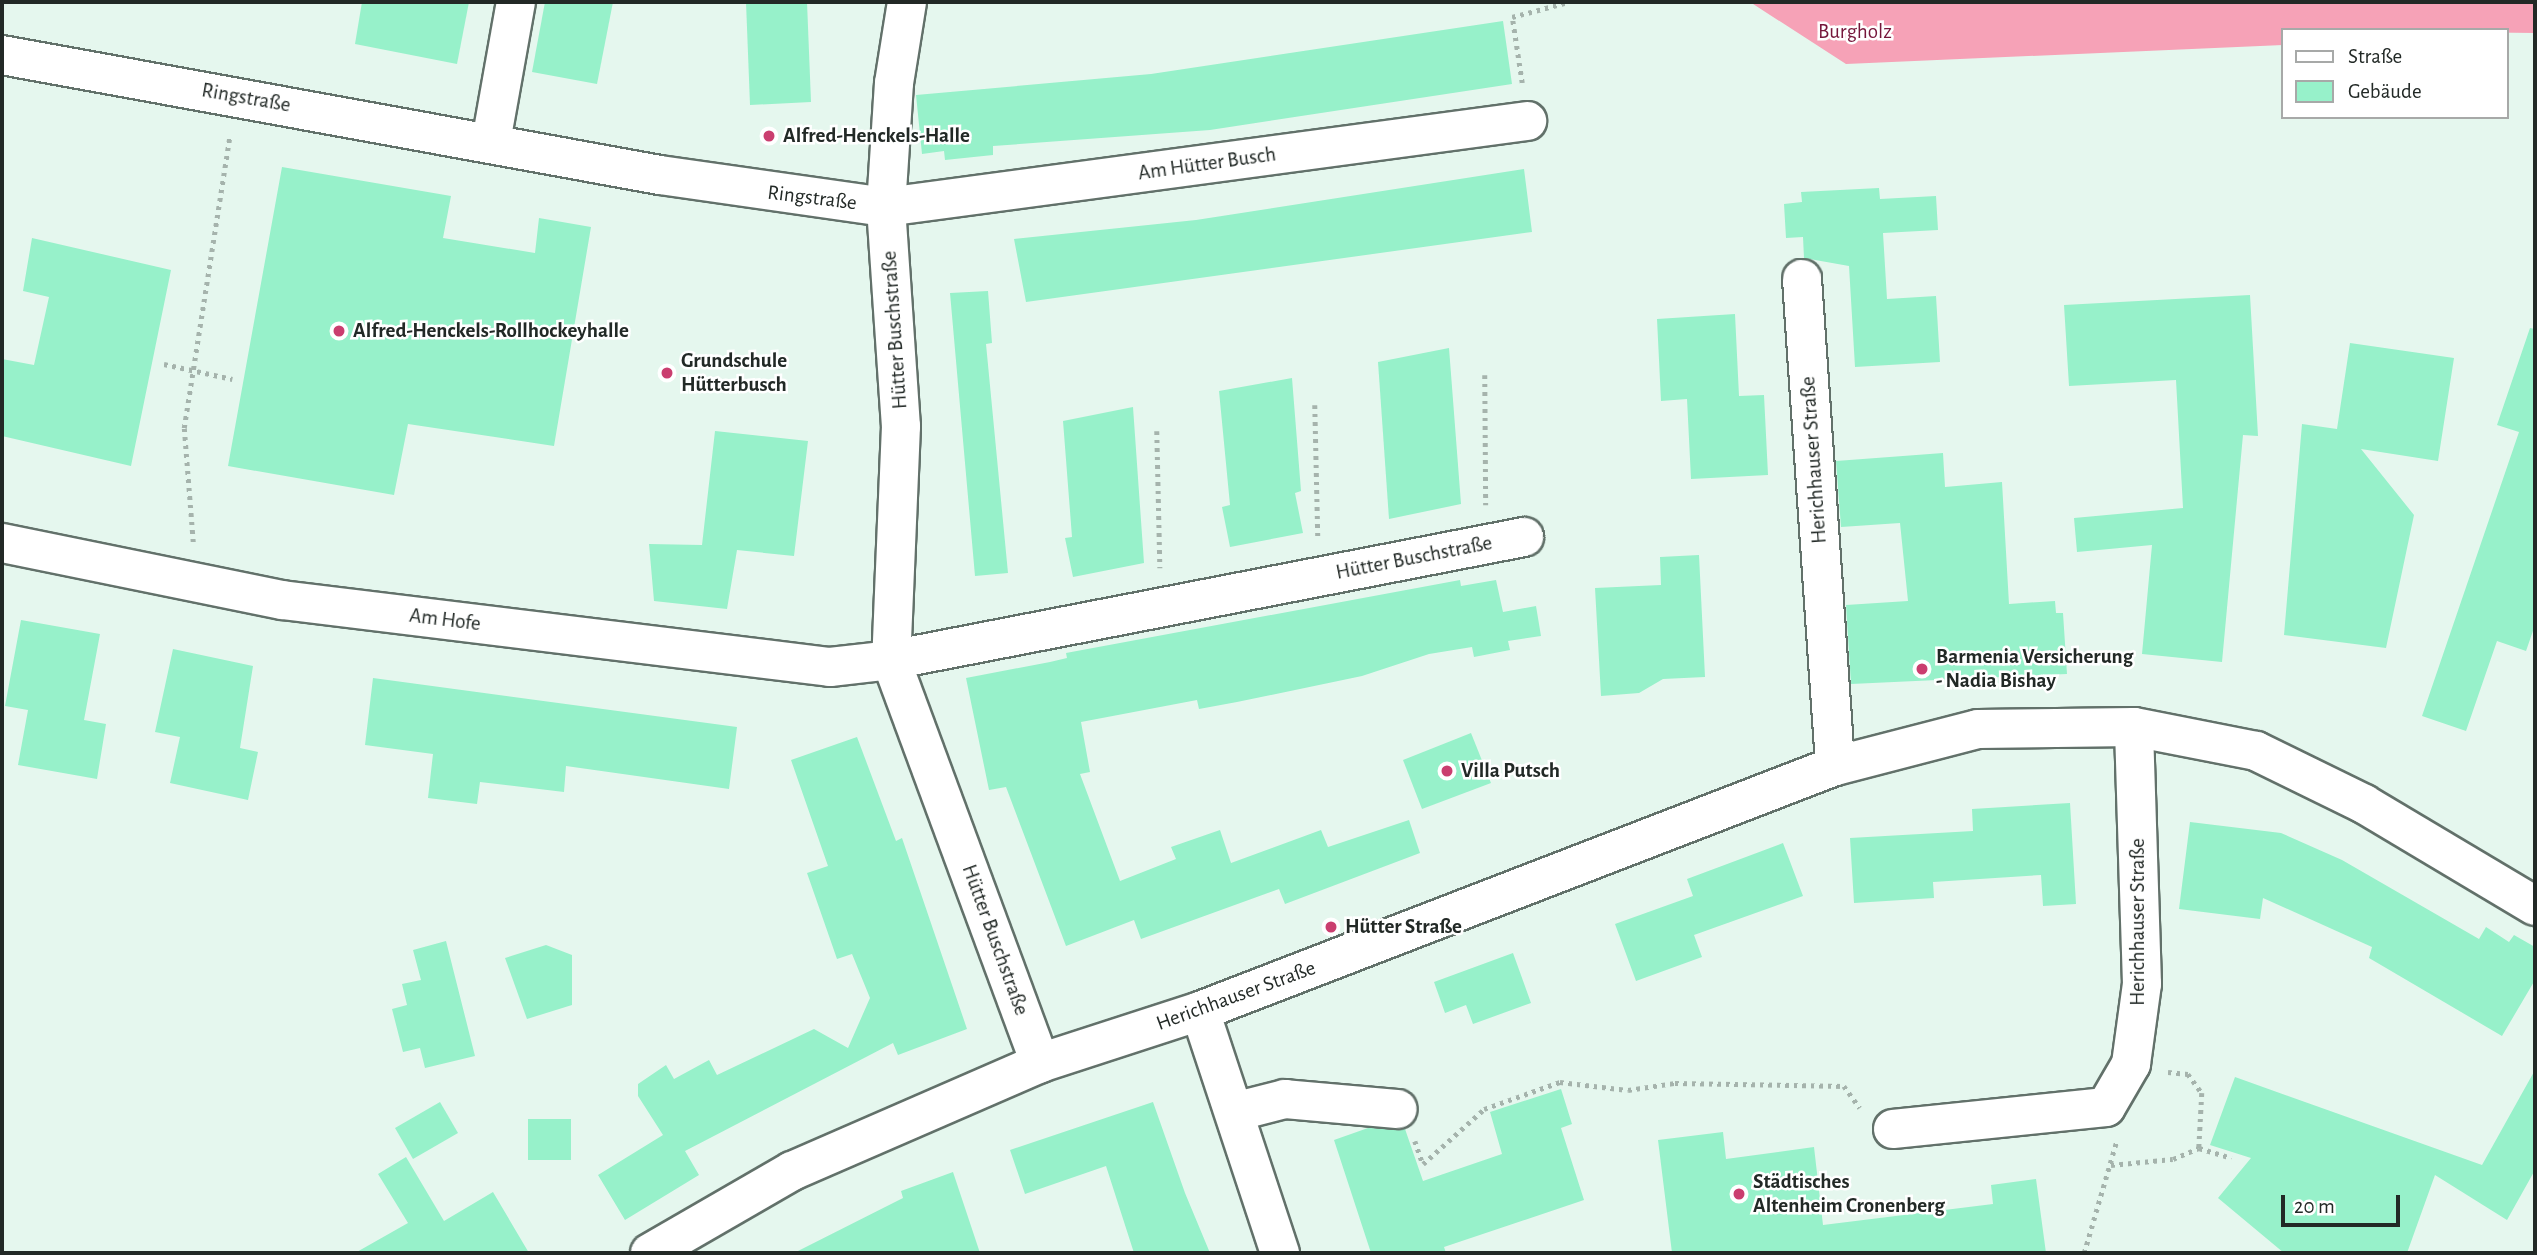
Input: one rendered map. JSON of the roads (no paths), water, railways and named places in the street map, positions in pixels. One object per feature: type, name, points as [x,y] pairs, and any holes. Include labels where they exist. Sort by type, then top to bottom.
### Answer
[{"type":"street","points":[[491,142],[516,2]]},
{"type":"street","name":"Hütter Buschstraße","points":[[907,2],[894,83],[886,207],[901,426],[891,660],[1040,1063]]},
{"type":"street","name":"Ringstraße","points":[[2,55],[767,193],[886,207]]},
{"type":"street","name":"Am Hütter Busch","points":[[886,207],[1527,121]]},
{"type":"street","name":"Herichhauser Straße","points":[[1802,279],[1835,766]]},
{"type":"street","name":"Hütter Buschstraße","points":[[891,660],[1524,537]]},
{"type":"street","name":"Am Hofe","points":[[2,543],[197,585],[830,667],[891,660]]},
{"type":"street","name":"Herichhauser Straße","points":[[1893,1129],[2105,1107],[2132,1064],[2142,984],[2134,727]]},
{"type":"street","name":"Herichhauser Straße","points":[[650,1253],[792,1171],[1040,1063],[1200,1011],[1835,766],[1978,729],[2134,727],[2256,751],[2364,804],[2535,906]]},
{"type":"street","points":[[1200,1011],[1280,1253]]},
{"type":"street","points":[[1234,1112],[1285,1099],[1398,1109]]},
{"type":"place","name":"Alfred-Henckels-Halle","points":[[769,136]]},
{"type":"place","name":"Alfred-Henckels-Rollhockeyhalle","points":[[339,331]]},
{"type":"place","name":"Grundschule Hütterbusch","points":[[667,373]]},
{"type":"place","name":"Barmenia Versicherung - Nadia Bishay","points":[[1922,669]]},
{"type":"place","name":"Villa Putsch","points":[[1447,771]]},
{"type":"place","name":"Hütter Straße","points":[[1331,927]]},
{"type":"place","name":"Städtisches Altenheim Cronenberg","points":[[1739,1194]]},
{"type":"park label","name":"Burgholz","points":[[1855,32]]}]
